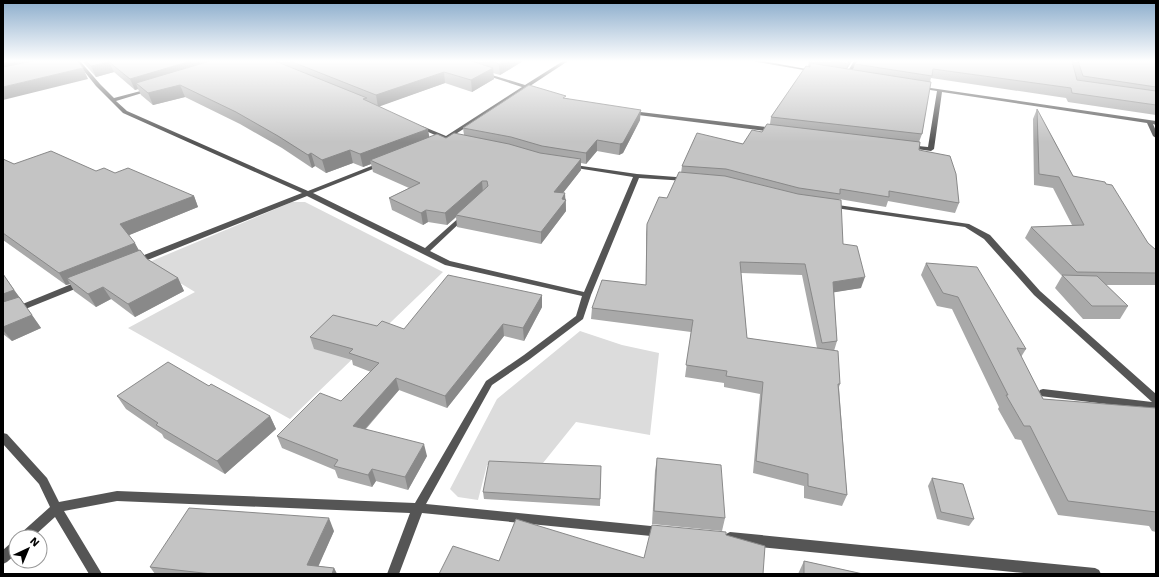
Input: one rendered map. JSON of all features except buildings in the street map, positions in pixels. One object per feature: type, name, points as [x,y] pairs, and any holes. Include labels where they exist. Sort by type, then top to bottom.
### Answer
[{"type":"street","points":[[102,88],[126,112],[307,193],[448,263],[587,295]]},
{"type":"street","points":[[113,100],[152,88]]},
{"type":"street","points":[[443,140],[526,88]]},
{"type":"street","points":[[928,88],[1156,123]]},
{"type":"street","points":[[907,146],[931,149],[940,90]]},
{"type":"street","points":[[623,112],[780,131]]},
{"type":"street","points":[[1149,122],[1156,136]]},
{"type":"street","points":[[418,126],[443,140],[468,142]]},
{"type":"street","points":[[128,265],[388,161]]},
{"type":"street","points":[[563,164],[637,176],[696,180]]},
{"type":"street","points":[[393,574],[418,508],[489,384],[528,358],[580,317],[587,295],[637,176]]},
{"type":"street","points":[[820,205],[967,225],[987,237],[1037,293],[1156,400]]},
{"type":"street","points":[[425,252],[470,211]]},
{"type":"street","points":[[3,315],[91,280]]},
{"type":"street","points":[[1043,393],[1156,406]]},
{"type":"street","points":[[3,437],[43,481],[56,508],[96,574]]},
{"type":"street","points":[[34,529],[56,508],[118,496],[418,508],[670,532]]},
{"type":"street","points":[[717,537],[1095,574]]},
{"type":"shaded area","points":[[292,202],[305,202],[443,272],[290,419],[128,328],[195,292],[147,263]]},
{"type":"shaded area","points":[[580,331],[622,345],[659,353],[650,435],[576,422],[543,463],[487,465],[478,500],[458,497],[450,489],[497,399]]}]
